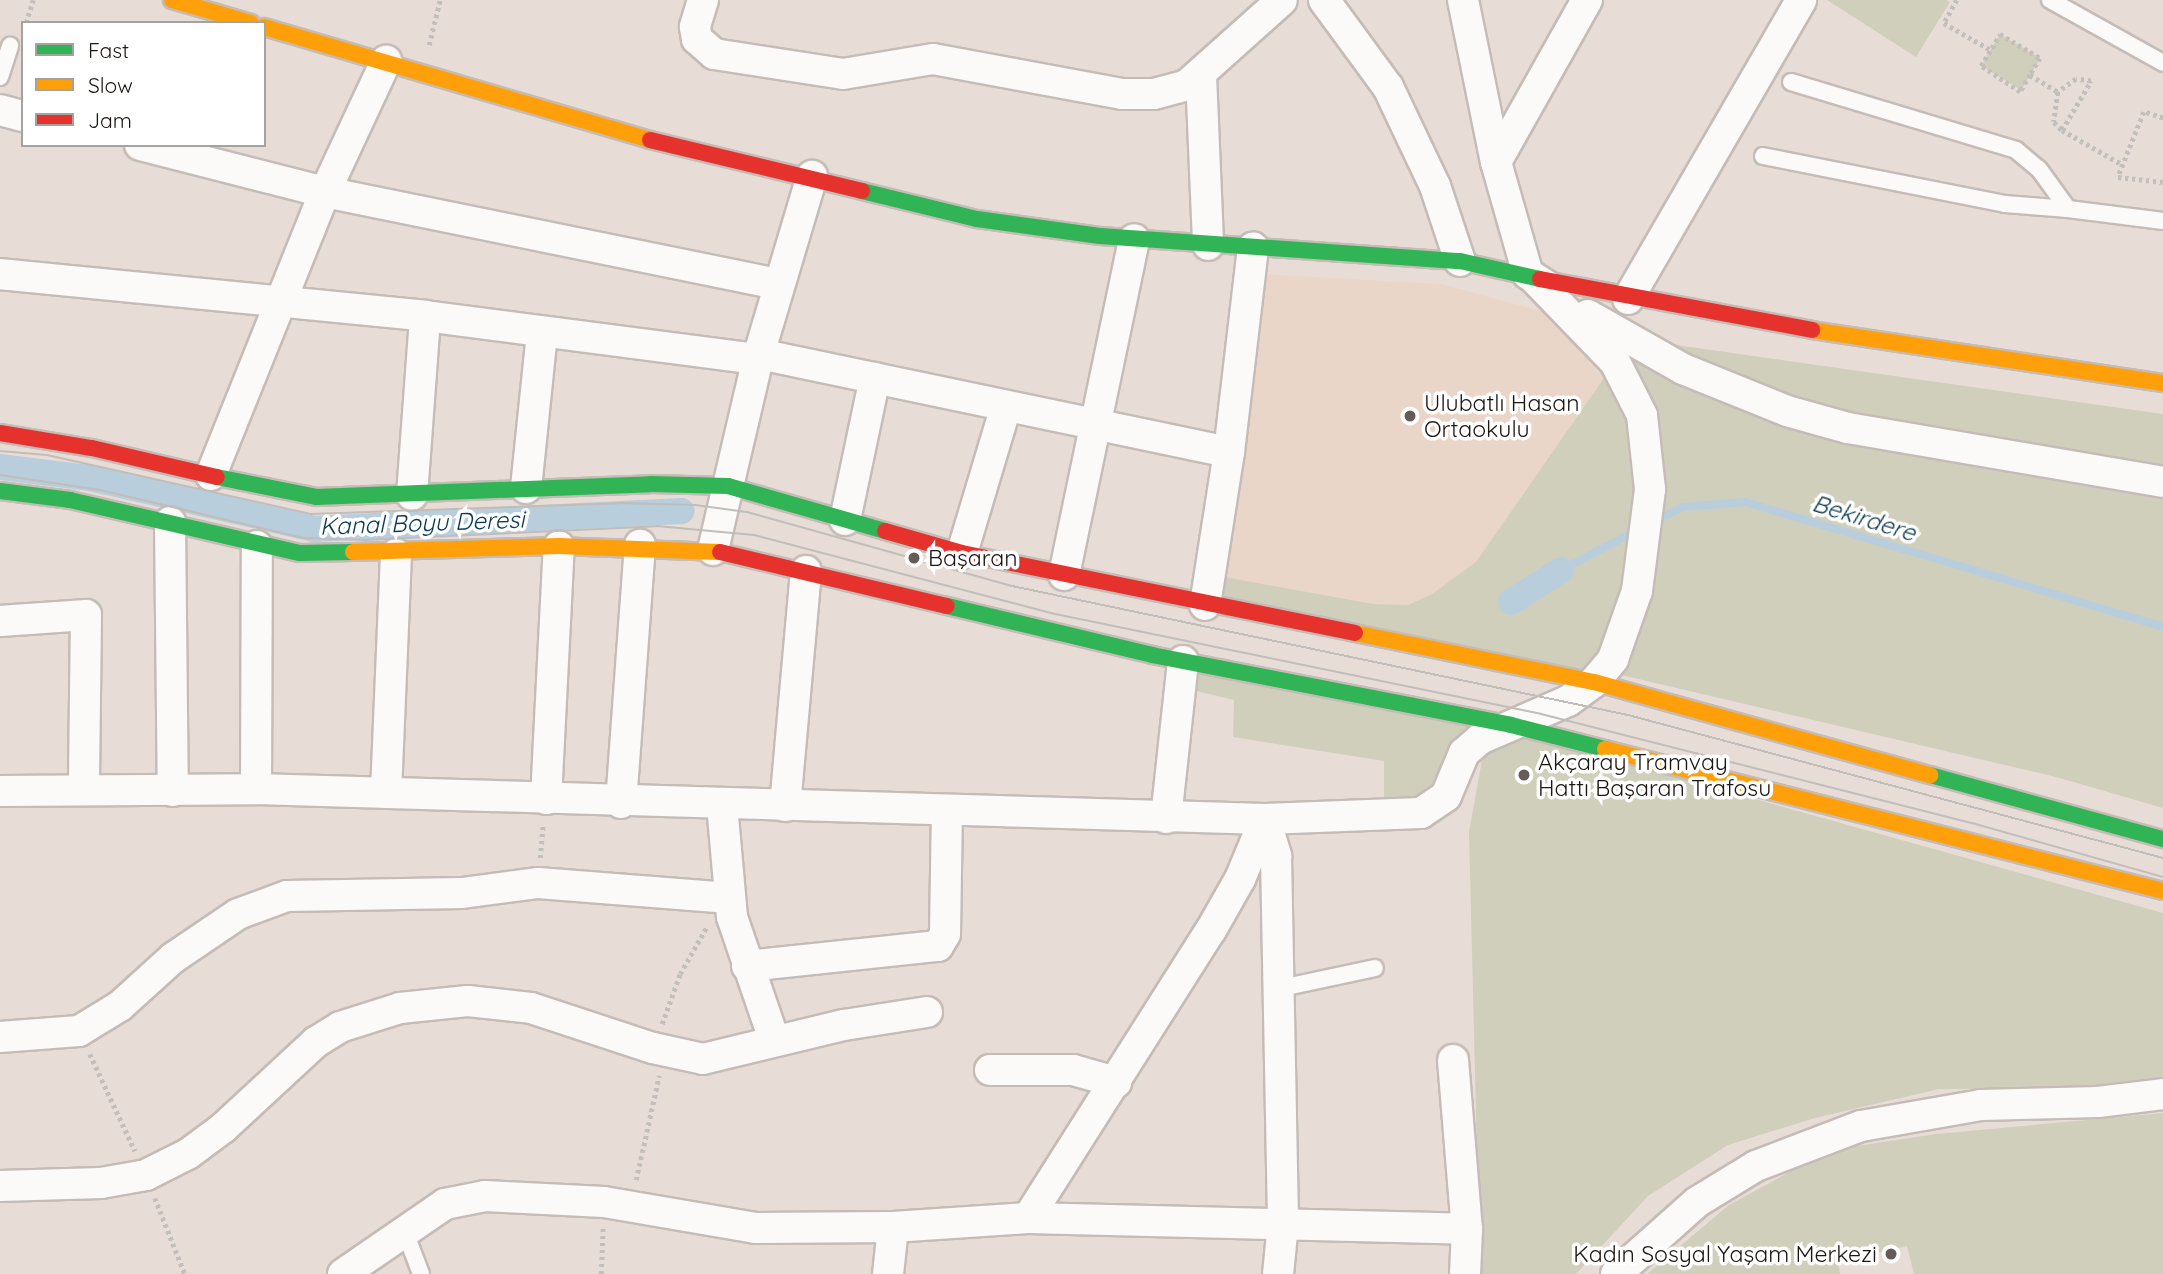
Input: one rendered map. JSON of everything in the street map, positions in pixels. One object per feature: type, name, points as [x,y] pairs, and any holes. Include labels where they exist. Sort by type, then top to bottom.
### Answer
[{"type":"main road","points":[[172,0],[244,21]]},
{"type":"main road","points":[[266,28],[386,61],[620,133],[812,176],[977,219],[1133,239],[1460,261],[1628,299],[1967,356],[2163,383]]},
{"type":"main road","points":[[0,433],[92,448],[316,497],[412,495],[526,488],[720,518],[845,520],[962,553],[1205,605],[1594,682],[2163,839]]},
{"type":"main road","points":[[0,491],[57,497],[257,546],[300,553],[396,554],[640,545],[720,518],[807,571],[1183,661],[1511,725],[2163,891]]},
{"type":"street","points":[[703,0],[695,27],[703,48],[714,54],[843,74],[933,59],[1121,94],[1171,91],[1201,75],[1282,0]]},
{"type":"street","points":[[1324,0],[1394,98],[1435,186],[1460,261]]},
{"type":"street","points":[[0,791],[256,789],[621,803],[1166,818],[1265,819],[1421,813],[1446,796],[1464,753],[1480,739],[1568,701],[1594,682],[1613,659],[1625,632],[1644,554],[1650,489],[1642,415],[1615,362],[1531,275],[1496,162],[1463,0]]},
{"type":"street","points":[[1496,162],[1587,0]]},
{"type":"street","points":[[1628,299],[1801,0]]},
{"type":"street","points":[[211,475],[324,192],[386,61]]},
{"type":"street","points":[[1201,75],[1208,245]]},
{"type":"street","points":[[0,110],[21,115]]},
{"type":"street","points":[[147,147],[324,192],[779,284]]},
{"type":"street","points":[[720,518],[759,357],[812,176]]},
{"type":"street","points":[[1064,575],[1133,239]]},
{"type":"street","points":[[1205,605],[1229,452],[1253,247]]},
{"type":"street","points":[[0,274],[425,316],[759,357],[875,378],[1229,452]]},
{"type":"street","points":[[1531,275],[1620,337],[1683,369],[1787,411],[1848,428],[2163,482]]},
{"type":"street","points":[[412,495],[425,316]]},
{"type":"street","points":[[526,488],[542,332]]},
{"type":"street","points":[[845,520],[875,378]]},
{"type":"street","points":[[962,553],[1006,406]]},
{"type":"street","points":[[170,523],[173,791]]},
{"type":"street","points":[[621,803],[640,545]]},
{"type":"street","points":[[256,789],[257,546]]},
{"type":"street","points":[[546,799],[559,546]]},
{"type":"street","points":[[386,793],[396,554]]},
{"type":"street","points":[[785,806],[807,571]]},
{"type":"street","points":[[0,621],[86,615],[83,790]]},
{"type":"street","points":[[1166,818],[1183,661]]},
{"type":"street","points":[[722,805],[729,898],[747,966],[774,1040]]},
{"type":"street","points":[[747,966],[937,946],[944,934],[947,810]]},
{"type":"street","points":[[1265,819],[1276,856],[1276,989],[1283,1224],[1278,1274]]},
{"type":"street","points":[[1028,1218],[1116,1082],[1234,889],[1265,819]]},
{"type":"street","points":[[0,1037],[79,1031],[120,1006],[173,958],[261,902],[287,896],[461,893],[538,883],[729,898]]},
{"type":"street","points":[[0,1186],[101,1183],[146,1175],[188,1154],[223,1128],[324,1037],[365,1017],[400,1008],[468,1001],[531,1008],[658,1049],[703,1059],[774,1040],[927,1012]]},
{"type":"street","points":[[1453,1060],[1467,1229],[1465,1274]]},
{"type":"street","points":[[990,1070],[1073,1070],[1116,1082]]},
{"type":"street","points":[[1616,1274],[1697,1202],[1756,1167],[1861,1126],[1981,1105],[2098,1102],[2163,1094]]},
{"type":"street","points":[[343,1274],[404,1229],[463,1197],[617,1205],[756,1228],[892,1227],[1028,1218],[1467,1229]]},
{"type":"street","points":[[888,1274],[892,1227]]},
{"type":"lane","points":[[2050,0],[2163,63]]},
{"type":"lane","points":[[0,77],[10,46]]},
{"type":"lane","points":[[1791,82],[2016,150],[2039,169],[2068,209]]},
{"type":"lane","points":[[1763,156],[2005,204],[2163,221]]},
{"type":"lane","points":[[1276,989],[1375,968]]},
{"type":"lane","points":[[404,1229],[421,1274]]},
{"type":"path","points":[[27,21],[33,0]]},
{"type":"path","points":[[422,73],[440,0]]},
{"type":"path","points":[[1957,0],[1944,23],[1991,50]]},
{"type":"path","points":[[2000,34],[2040,58],[2030,75],[2020,92],[1981,66],[2000,34]]},
{"type":"path","points":[[2030,75],[2058,92]]},
{"type":"path","points":[[2062,130],[2091,81],[2076,79],[2058,92],[2052,113],[2062,130],[2123,165]]},
{"type":"path","points":[[2163,118],[2144,113],[2118,177],[2163,182]]},
{"type":"path","points":[[538,883],[546,799]]},
{"type":"path","points":[[601,1274],[658,1049],[689,956],[729,898]]},
{"type":"shaded area","name":"Ulubatlı Hasan Ortaokulu","points":[[1261,274],[1441,284],[1545,312],[1604,378],[1476,562],[1432,594],[1408,605],[1373,604],[1224,577]]},
{"type":"green space","points":[[1827,0],[1946,0],[1950,2],[1916,57]]},
{"type":"green space","points":[[2000,34],[2040,58],[2021,90],[1981,66]]},
{"type":"green space","points":[[1620,337],[2163,414],[2163,808],[2056,777],[1617,674],[1648,609],[1658,559],[1662,490]]},
{"type":"green space","points":[[1604,378],[1633,425],[1643,487],[1636,552],[1593,673],[1221,603],[1224,577],[1373,604],[1408,605],[1432,594],[1476,562]]},
{"type":"green space","points":[[1191,669],[1485,725],[1433,800],[1384,798],[1384,761],[1233,737],[1234,700],[1188,689]]},
{"type":"green space","points":[[1511,731],[2163,913],[2163,1078],[2110,1088],[1939,1089],[1815,1118],[1728,1145],[1648,1196],[1576,1274],[1480,1274],[1469,832],[1484,749]]},
{"type":"green space","points":[[2163,1113],[2163,1274],[1914,1274],[1907,1246],[1838,1262],[1840,1274],[1647,1274],[1729,1205],[1797,1168],[1850,1147],[1936,1134]]},
{"type":"waterway","name":"Kanal Boyu Deresi","points":[[0,467],[90,478],[314,529],[682,511]]},
{"type":"waterway","name":"Bekirdere","points":[[1653,522],[1683,507],[1745,502],[2163,627]]},
{"type":"waterway","name":"Bekirdere","points":[[1561,570],[1638,530]]},
{"type":"waterway","points":[[1511,602],[1561,570]]},
{"type":"tram line","points":[[0,451],[47,455],[311,514],[620,503],[695,505],[747,512],[1012,586],[1628,715],[2163,858]]},
{"type":"tram line","points":[[0,475],[100,490],[303,538],[365,540],[657,526],[754,535],[1055,614],[1541,714],[1972,823],[2163,877]]},
{"type":"traffic: fast","points":[[862,191],[977,219],[1100,236],[1460,261],[1540,279]]},
{"type":"traffic: fast","points":[[217,477],[316,497],[651,484],[728,486],[885,531]]},
{"type":"traffic: fast","points":[[0,491],[70,500],[300,553],[353,552]]},
{"type":"traffic: fast","points":[[947,606],[1152,655],[1511,725],[1605,749]]},
{"type":"traffic: fast","points":[[1930,775],[2163,839]]},
{"type":"traffic: slow","points":[[172,0],[244,21]]},
{"type":"traffic: slow","points":[[266,28],[650,140]]},
{"type":"traffic: slow","points":[[1812,330],[2163,383]]},
{"type":"traffic: slow","points":[[353,552],[559,546],[720,552]]},
{"type":"traffic: slow","points":[[1355,633],[1594,682],[1930,775]]},
{"type":"traffic: slow","points":[[1605,749],[2163,891]]},
{"type":"traffic: jam","points":[[650,140],[862,191]]},
{"type":"traffic: jam","points":[[1540,279],[1812,330]]},
{"type":"traffic: jam","points":[[0,433],[92,448],[217,477]]},
{"type":"traffic: jam","points":[[885,531],[962,553],[1355,633]]},
{"type":"traffic: jam","points":[[720,552],[947,606]]},
{"type":"place","name":"Ulubatlı Hasan Ortaokulu","points":[[1410,416]]},
{"type":"place","name":"Başaran","points":[[914,558]]},
{"type":"place","name":"Akçaray Tramvay Hattı Başaran Trafosu","points":[[1524,775]]},
{"type":"place","name":"Kadın Sosyal Yaşam Merkezi","points":[[1891,1254]]}]
